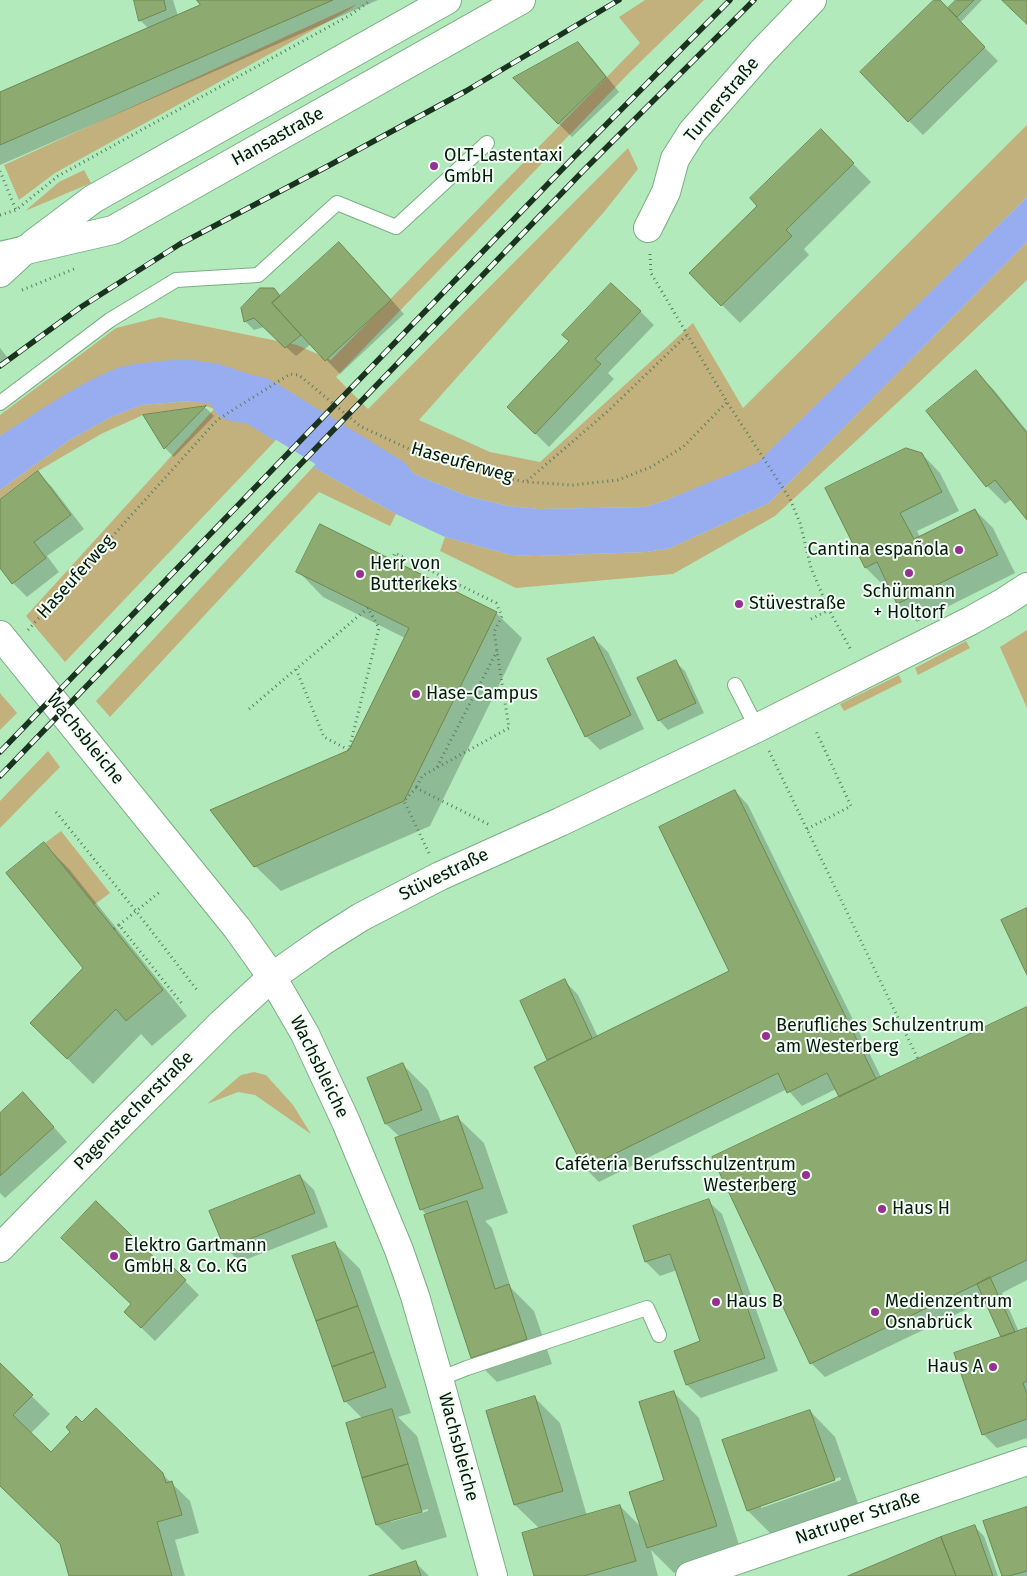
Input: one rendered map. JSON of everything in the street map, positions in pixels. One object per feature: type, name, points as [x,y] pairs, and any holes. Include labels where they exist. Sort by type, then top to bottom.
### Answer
[{"type":"street","name":"Hansastraße","points":[[26,249],[93,199],[447,0]]},
{"type":"street","name":"Hansastraße","points":[[0,256],[113,230],[521,0]]},
{"type":"street","name":"Turnerstraße","points":[[648,228],[666,192],[675,159],[692,132],[762,52],[812,0]]},
{"type":"street","points":[[0,273],[26,249]]},
{"type":"street","name":"Stüvestraße","points":[[272,977],[361,917],[440,876],[569,818],[863,676],[970,621],[1027,587]]},
{"type":"street","name":"Wachsbleiche","points":[[2,642],[237,928],[272,977],[304,1034],[361,1159],[399,1250],[415,1296],[439,1379],[493,1576]]},
{"type":"street","name":"Pagenstecherstraße","points":[[0,1248],[186,1058],[272,977]]},
{"type":"street","name":"Natruper Straße","points":[[690,1576],[1027,1461]]},
{"type":"lane","points":[[0,403],[110,320],[176,280],[258,275],[337,203],[396,227],[487,143]]},
{"type":"lane","points":[[735,685],[757,728]]},
{"type":"lane","points":[[439,1379],[647,1308],[660,1336]]},
{"type":"path","points":[[0,215],[16,210],[58,176],[352,14],[371,0]]},
{"type":"path","points":[[0,171],[16,210]]},
{"type":"path","points":[[648,228],[651,272],[727,402],[790,499],[800,523],[811,568],[829,610],[863,676]]},
{"type":"path","points":[[526,482],[608,411],[687,335]]},
{"type":"path","name":"Haseuferweg","points":[[29,630],[218,420],[290,374],[299,375],[360,426],[424,456],[477,472],[526,482],[573,485],[618,480],[651,467],[683,447],[727,402]]},
{"type":"path","points":[[392,560],[395,553],[496,603],[502,616],[494,632],[509,728],[422,776],[416,788],[404,801],[440,876]]},
{"type":"path","points":[[248,710],[296,669],[368,608],[379,628],[349,750],[324,737],[296,669]]},
{"type":"path","points":[[811,618],[829,610]]},
{"type":"path","points":[[437,768],[497,651]]},
{"type":"path","points":[[757,728],[918,1059]]},
{"type":"path","points":[[807,829],[851,806],[815,729]]},
{"type":"path","points":[[416,788],[519,839]]},
{"type":"path","points":[[56,812],[197,990]]},
{"type":"path","points":[[114,929],[161,891]]},
{"type":"path","points":[[119,925],[182,1005]]},
{"type":"shaded area","points":[[645,0],[704,0],[630,72],[336,377],[368,409],[628,148],[638,169],[604,212],[419,420],[490,452],[540,462],[693,323],[743,408],[1027,125],[1027,197],[757,464],[645,507],[538,509],[508,506],[467,496],[419,476],[343,435],[291,399],[241,418],[275,441],[65,662],[26,616],[214,409],[206,406],[143,415],[101,434],[38,471],[0,500],[0,490],[68,441],[111,417],[142,405],[189,401],[80,386],[0,436],[0,415],[116,328],[160,317],[297,345],[331,360],[640,43],[619,17]]},
{"type":"shaded area","points":[[357,4],[55,173],[19,200],[4,165]]},
{"type":"shaded area","points":[[84,170],[91,183],[25,211],[59,182]]},
{"type":"shaded area","points":[[1027,242],[1027,280],[911,390],[775,516],[673,574],[516,588],[440,551],[445,537],[511,555],[535,556],[646,552],[670,548],[769,503]]},
{"type":"shaded area","points":[[313,467],[396,514],[390,526],[319,492],[110,717],[96,701]]},
{"type":"shaded area","points":[[1027,630],[1027,708],[1000,647]]},
{"type":"shaded area","points":[[966,641],[970,648],[918,675],[915,668]]},
{"type":"shaded area","points":[[899,675],[902,682],[844,711],[840,704]]},
{"type":"shaded area","points":[[0,693],[17,713],[0,730]]},
{"type":"shaded area","points":[[48,751],[60,767],[0,828],[0,801]]},
{"type":"shaded area","points":[[61,831],[110,893],[94,905],[45,843]]},
{"type":"shaded area","points":[[254,1072],[266,1075],[293,1105],[311,1134],[255,1095],[238,1092],[207,1104],[241,1075]]},
{"type":"water","points":[[1027,197],[1027,242],[769,503],[670,548],[646,552],[535,556],[511,555],[445,537],[396,514],[313,467],[343,435],[419,476],[467,496],[508,506],[538,509],[645,507],[664,501],[757,463]]},
{"type":"water","points":[[186,359],[219,364],[252,375],[305,409],[275,441],[218,405],[189,401],[142,405],[111,417],[68,441],[0,490],[0,436],[67,393],[110,371],[137,364]]},
{"type":"building","points":[[134,0],[164,0],[166,10],[139,21]]},
{"type":"building","points":[[197,0],[333,0],[0,145],[0,92],[200,5]]},
{"type":"building","points":[[934,0],[940,0],[985,47],[908,122],[860,72]]},
{"type":"building","points":[[956,0],[974,0],[957,17],[948,8]]},
{"type":"building","points":[[1002,0],[1027,0],[1027,24]]},
{"type":"building","points":[[578,42],[606,77],[558,124],[513,78]]},
{"type":"building","points":[[821,129],[854,163],[786,230],[792,236],[721,306],[689,273],[757,206],[750,198]]},
{"type":"building","points":[[339,242],[391,300],[325,361],[272,303]]},
{"type":"building","points":[[611,283],[641,311],[595,359],[601,364],[535,434],[507,407],[569,341],[562,335]]},
{"type":"building","points":[[260,288],[274,288],[280,296],[272,303],[301,335],[285,348],[254,318],[244,322],[241,308]]},
{"type":"building","points":[[976,370],[1027,433],[1027,520],[995,480],[986,487],[926,411]]},
{"type":"building","points":[[206,406],[164,449],[143,415]]},
{"type":"building","points":[[906,448],[922,453],[942,492],[900,513],[914,539],[975,509],[998,555],[897,604],[877,562],[865,568],[825,488]]},
{"type":"building","points":[[38,471],[71,515],[34,542],[46,558],[12,584],[0,568],[0,500]]},
{"type":"building","name":"Hase-Campus","points":[[320,524],[497,612],[404,801],[254,867],[210,810],[349,750],[409,628],[296,572]]},
{"type":"building","points":[[594,637],[631,715],[585,737],[547,659]]},
{"type":"building","points":[[676,660],[696,703],[658,721],[637,678]]},
{"type":"building","points":[[735,790],[876,1079],[839,1097],[827,1073],[787,1093],[778,1073],[584,1169],[534,1067],[729,971],[659,827]]},
{"type":"building","points":[[44,842],[163,990],[126,1021],[116,1009],[67,1059],[30,1023],[83,968],[6,873]]},
{"type":"building","points":[[1027,908],[1027,975],[1001,920]]},
{"type":"building","points":[[565,979],[592,1038],[547,1060],[520,1001]]},
{"type":"building","name":"Haus H","points":[[1027,1007],[1027,1260],[810,1364],[712,1157]]},
{"type":"building","points":[[403,1063],[422,1110],[385,1124],[367,1078]]},
{"type":"building","points":[[23,1092],[54,1127],[0,1176],[0,1113]]},
{"type":"building","points":[[458,1116],[483,1188],[420,1210],[395,1138]]},
{"type":"building","points":[[300,1175],[315,1213],[225,1249],[209,1211]]},
{"type":"building","name":"Haus B","points":[[709,1199],[765,1358],[686,1385],[674,1351],[700,1341],[670,1254],[645,1262],[633,1226]]},
{"type":"building","points":[[96,1201],[165,1268],[169,1263],[186,1280],[141,1328],[124,1312],[131,1304],[61,1238]]},
{"type":"building","points":[[467,1201],[495,1289],[509,1284],[527,1339],[471,1358],[424,1215]]},
{"type":"building","points":[[335,1242],[358,1306],[316,1321],[292,1256]]},
{"type":"building","points":[[990,1277],[1015,1332],[1001,1337],[977,1284]]},
{"type":"building","points":[[358,1306],[374,1352],[332,1367],[316,1321]]},
{"type":"building","name":"Haus A","points":[[1027,1328],[1027,1381],[1023,1383],[1027,1394],[1027,1419],[982,1435],[954,1353]]},
{"type":"building","points":[[374,1352],[386,1387],[344,1402],[332,1367]]},
{"type":"building","points":[[0,1363],[33,1395],[13,1415],[51,1452],[70,1432],[66,1427],[76,1416],[82,1422],[96,1408],[163,1473],[166,1483],[172,1481],[182,1515],[157,1522],[172,1576],[69,1576],[60,1544],[0,1486]]},
{"type":"building","points":[[674,1391],[717,1526],[647,1548],[629,1492],[664,1480],[639,1402]]},
{"type":"building","points":[[535,1396],[563,1491],[514,1505],[486,1411]]},
{"type":"building","points":[[392,1409],[408,1464],[362,1478],[346,1423]]},
{"type":"building","points":[[810,1410],[835,1480],[747,1511],[722,1440]]},
{"type":"building","points":[[408,1464],[422,1512],[376,1525],[362,1478]]},
{"type":"building","points":[[620,1505],[636,1561],[584,1576],[534,1576],[522,1533]]},
{"type":"building","points":[[1027,1507],[1027,1571],[1002,1576],[983,1521]]},
{"type":"building","points":[[975,1525],[993,1576],[956,1576],[941,1537]]},
{"type":"building","points":[[941,1537],[956,1576],[848,1576]]},
{"type":"building","points":[[416,1561],[421,1576],[369,1576]]},
{"type":"waterway","points":[[234,397],[259,401],[389,481]]},
{"type":"railway","points":[[0,366],[81,307],[180,244],[466,91],[619,0]]},
{"type":"railway","points":[[0,752],[573,158],[730,0]]},
{"type":"railway","points":[[0,776],[584,170],[754,0]]},
{"type":"place","name":"OLT-Lastentaxi GmbH","points":[[434,166]]},
{"type":"place","name":"Cantina española","points":[[959,550]]},
{"type":"place","name":"Schürmann + Holtorf","points":[[909,573]]},
{"type":"place","name":"Herr von Butterkeks","points":[[360,574]]},
{"type":"place","name":"Stüvestraße","points":[[739,604]]},
{"type":"place","name":"Hase-Campus","points":[[416,694]]},
{"type":"place","name":"Berufliches Schulzentrum am Westerberg","points":[[766,1036]]},
{"type":"place","name":"Caféteria Berufsschulzentrum Westerberg","points":[[806,1175]]},
{"type":"place","name":"Haus H","points":[[882,1209]]},
{"type":"place","name":"Elektro Gartmann GmbH & Co. KG","points":[[114,1256]]},
{"type":"place","name":"Haus B","points":[[716,1302]]},
{"type":"place","name":"Medienzentrum Osnabrück","points":[[875,1312]]},
{"type":"place","name":"Haus A","points":[[993,1367]]}]
